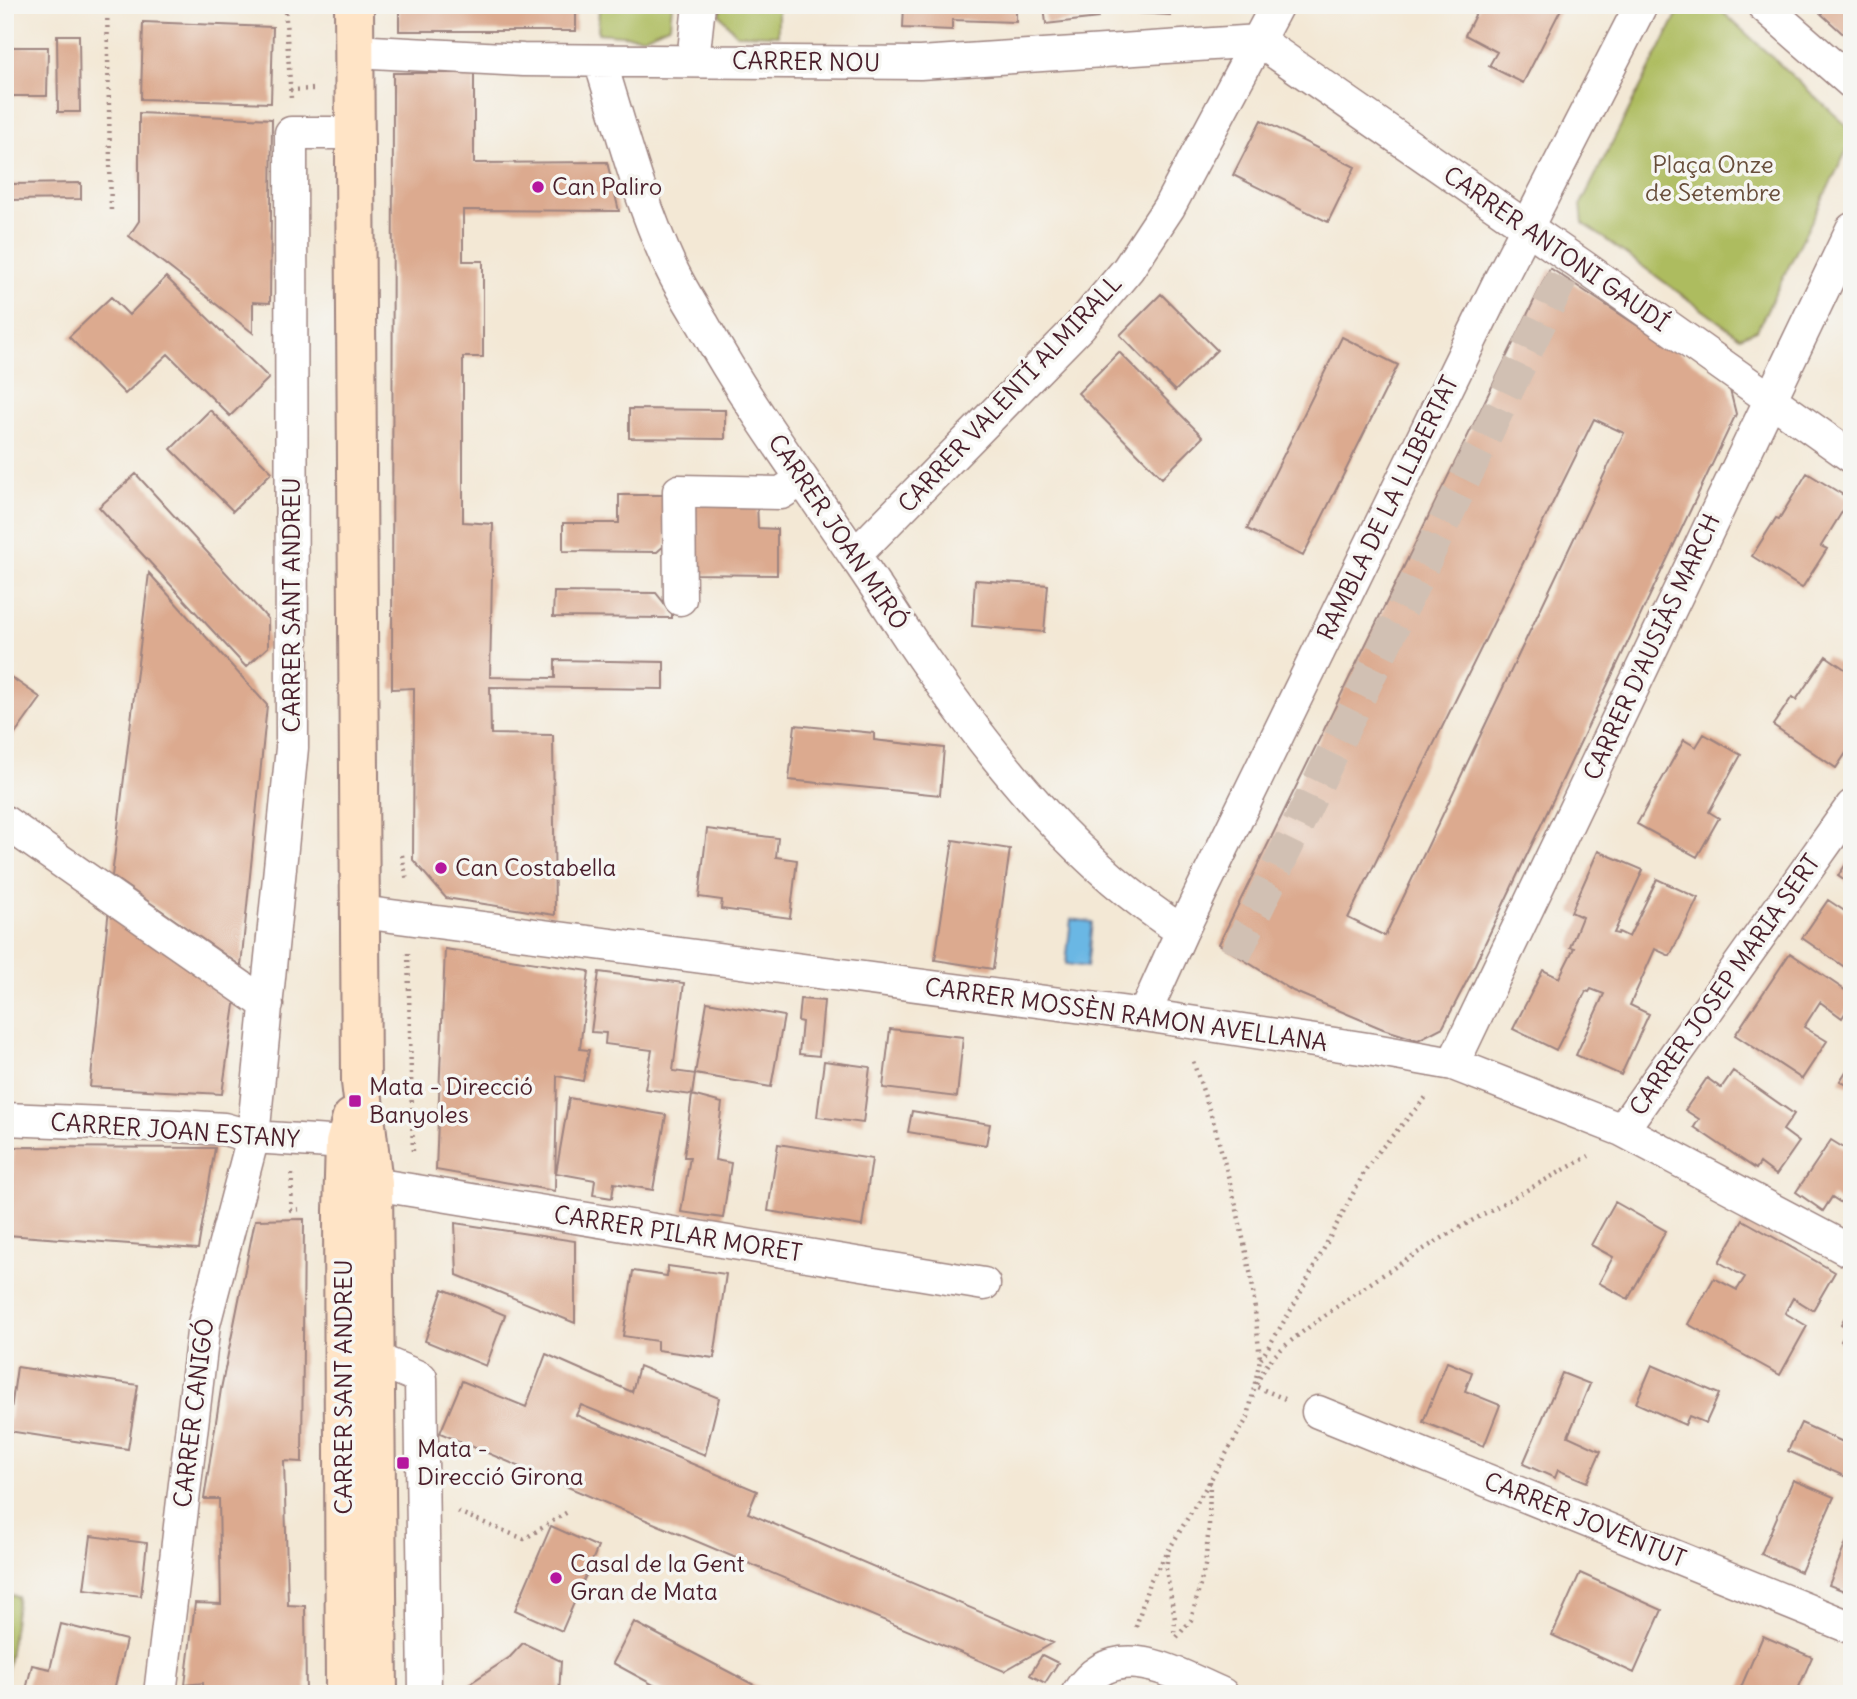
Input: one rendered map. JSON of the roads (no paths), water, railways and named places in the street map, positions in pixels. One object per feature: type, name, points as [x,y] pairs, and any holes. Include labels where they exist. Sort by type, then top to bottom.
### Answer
[{"type":"main road","name":"CARRER SANT ANDREU","points":[[354,5],[361,1082],[374,1358],[378,1694]]},
{"type":"main road","name":"CARRER SANT ANDREU","points":[[345,1694],[345,1143],[361,1082]]},
{"type":"street","points":[[693,61],[699,5]]},
{"type":"street","name":"CARRER VALENTÍ ALMIRALL","points":[[855,555],[1080,327],[1128,269],[1170,206],[1277,5]]},
{"type":"street","name":"RAMBLA DE LA LLIBERTAT","points":[[1144,1015],[1182,931],[1548,182],[1641,5]]},
{"type":"street","points":[[1763,5],[1852,83]]},
{"type":"street","name":"CARRER NOU","points":[[353,51],[523,60],[920,63],[1259,41]]},
{"type":"street","name":"CARRER ANTONI GAUDÍ","points":[[1259,41],[1527,228],[1567,267],[1769,399],[1852,457]]},
{"type":"street","name":"CARRER JOAN MIRÓ","points":[[600,61],[635,176],[671,269],[727,368],[801,480],[855,555],[932,671],[1001,763],[1082,853],[1149,910],[1182,931]]},
{"type":"street","name":"CARRER SANT ANDREU","points":[[253,1137],[292,748],[291,133],[354,132]]},
{"type":"street","name":"CARRER D'AUSIÀS MARCH","points":[[1453,1064],[1852,229]]},
{"type":"street","points":[[680,599],[679,491],[780,493],[801,480]]},
{"type":"street","name":"CARRER JOSEP MARIA SERT","points":[[1622,1130],[1852,806]]},
{"type":"street","points":[[5,822],[267,1005]]},
{"type":"street","name":"CARRER MOSSÈN RAMON AVELLANA","points":[[361,912],[1144,1015],[1453,1064],[1622,1130],[1852,1252]]},
{"type":"street","name":"CARRER JOAN ESTANY","points":[[5,1119],[224,1129],[253,1137],[345,1143]]},
{"type":"street","name":"CARRER CANIGÓ","points":[[160,1694],[204,1324],[253,1137]]},
{"type":"street","points":[[345,1143],[366,1181],[364,1410],[375,1454]]},
{"type":"street","name":"CARRER PILAR MORET","points":[[366,1181],[984,1284]]},
{"type":"street","name":"CARRER SANT ANDREU","points":[[374,1358],[421,1378],[425,1694]]},
{"type":"street","name":"CARRER JOVENTUT","points":[[1318,1412],[1852,1628]]},
{"type":"street","points":[[344,1631],[361,1682],[361,1694]]},
{"type":"street","points":[[1081,1687],[1109,1667],[1127,1661],[1153,1664],[1222,1694]]},
{"type":"water","points":[[1071,919],[1092,922],[1087,967],[1066,964]]},
{"type":"tunnel","points":[[1235,955],[1563,276]]},
{"type":"place","name":"Can Paliro","points":[[538,187]]},
{"type":"place","name":"Can Costabella","points":[[441,868]]},
{"type":"place","name":"Mata - Direcció Banyoles","points":[[355,1101]]},
{"type":"place","name":"Mata - Direcció Girona","points":[[403,1463]]},
{"type":"place","name":"Casal de la Gent Gran de Mata","points":[[556,1578]]},
{"type":"park label","name":"Plaça Onze de Setembre","points":[[1713,179]]}]
